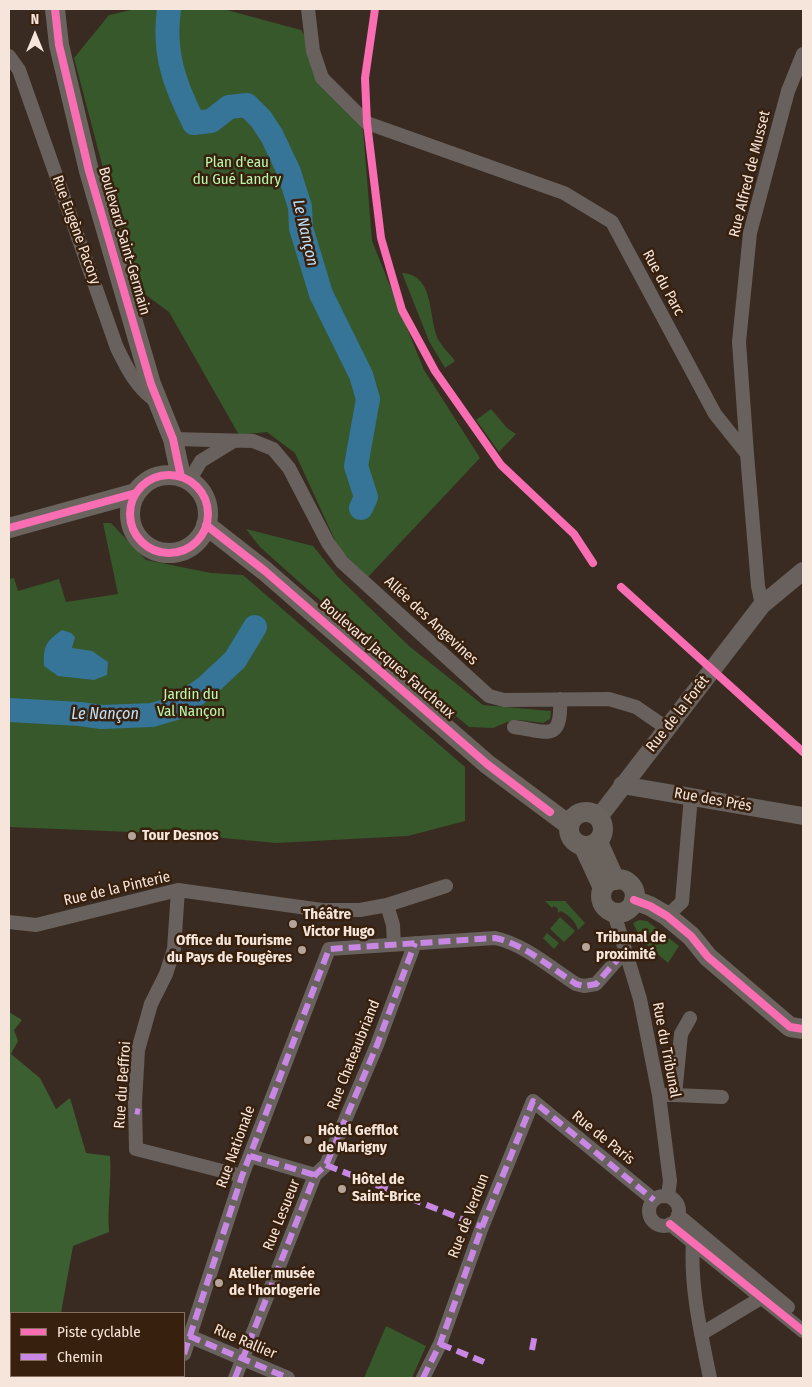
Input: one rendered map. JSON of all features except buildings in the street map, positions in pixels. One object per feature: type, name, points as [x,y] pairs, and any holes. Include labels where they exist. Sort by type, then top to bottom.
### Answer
[{"type":"main road","name":"Boulevard Saint-Germain","points":[[55,9],[59,45],[89,171],[152,391],[173,439],[185,479]]},
{"type":"main road","points":[[152,391],[163,440],[164,456],[158,477]]},
{"type":"main road","points":[[158,477],[185,479],[199,489],[205,500],[208,513],[206,526],[195,544],[184,550],[172,553],[159,552],[148,547],[138,539],[132,528],[130,516],[136,493],[142,486],[158,477]]},
{"type":"main road","points":[[9,528],[91,507],[136,493]]},
{"type":"main road","points":[[91,507],[114,510],[130,516]]},
{"type":"main road","name":"Boulevard Jacques Faucheux","points":[[206,526],[266,571],[487,764],[569,825]]},
{"type":"main road","name":"Boulevard Jacques Faucheux","points":[[195,544],[238,557],[266,571]]},
{"type":"main road","points":[[590,812],[599,818],[603,833],[591,845],[573,842],[570,836],[569,825],[579,813],[590,812]]},
{"type":"main road","points":[[591,845],[609,884],[602,903],[614,913],[629,909],[635,895],[630,885],[609,884]]},
{"type":"main road","points":[[634,900],[650,906],[667,916],[692,936],[708,958],[790,1027],[803,1029]]},
{"type":"street","name":"Rue du Parc","points":[[308,9],[313,51],[322,78],[367,124],[564,193],[612,222],[716,414],[747,454]]},
{"type":"street","name":"Rue Alfred de Musset","points":[[747,454],[739,342],[750,232],[788,91],[803,54]]},
{"type":"street","name":"Rue Eugène Pacory","points":[[9,56],[19,70],[117,348],[129,374],[142,390],[152,391]]},
{"type":"street","name":"Allée des Angevines","points":[[173,439],[232,442],[253,441],[273,449],[289,468],[328,543],[342,562],[489,696],[504,700],[609,699],[636,707],[668,729]]},
{"type":"street","points":[[185,479],[201,461],[232,442]]},
{"type":"street","points":[[747,454],[758,586],[762,605]]},
{"type":"street","name":"Rue de la Forêt","points":[[599,818],[622,785],[668,729],[762,605],[803,571]]},
{"type":"street","points":[[514,727],[541,733],[554,729],[561,718],[560,700]]},
{"type":"street","name":"Rue des Prés","points":[[622,785],[803,816]]},
{"type":"street","points":[[667,916],[682,902],[690,796]]},
{"type":"street","name":"Rue de la Pinterie","points":[[9,922],[36,926],[154,894],[178,890],[322,910],[360,910],[387,905],[446,886]]},
{"type":"street","name":"Rue du Beffroi","points":[[178,890],[174,948],[166,974],[151,1004],[138,1050],[135,1102],[136,1149],[242,1176]]},
{"type":"street","points":[[387,905],[393,925],[394,944],[495,938],[504,940],[576,984],[584,986],[596,984],[626,951]]},
{"type":"street","name":"Rue du Tribunal","points":[[614,913],[640,999],[659,1095],[670,1181],[668,1196]]},
{"type":"street","name":"Rue Chateaubriand","points":[[315,1175],[326,1165],[377,1045],[415,943]]},
{"type":"street","name":"Rue Nationale","points":[[185,1350],[242,1176],[326,954],[329,949],[394,944]]},
{"type":"street","points":[[675,1094],[680,1034],[690,1018]]},
{"type":"street","points":[[659,1095],[675,1094],[722,1097]]},
{"type":"street","name":"Rue de Paris","points":[[533,1102],[654,1200]]},
{"type":"street","name":"Rue de Verdun","points":[[423,1378],[440,1344],[482,1227],[533,1102]]},
{"type":"street","points":[[250,1156],[315,1175]]},
{"type":"street","name":"Rue Lesueur","points":[[235,1378],[315,1175]]},
{"type":"street","points":[[674,1220],[661,1226],[650,1218],[649,1209],[654,1200],[668,1196],[676,1201],[674,1220],[693,1242],[803,1331]]},
{"type":"street","points":[[674,1220],[803,1320]]},
{"type":"street","points":[[693,1242],[692,1259],[701,1334],[710,1378]]},
{"type":"street","points":[[701,1334],[761,1298]]},
{"type":"street","name":"Rue Rallier","points":[[189,1336],[288,1378]]},
{"type":"green space","name":"Plan d'eau du Gué Landry","points":[[135,9],[223,9],[301,30],[363,130],[372,241],[424,370],[480,458],[368,577],[339,549],[295,453],[267,432],[239,435],[169,312],[134,286],[74,58],[109,15]]},
{"type":"green space","points":[[402,273],[413,275],[425,289],[429,298],[438,339],[455,361],[445,368],[429,341]]},
{"type":"green space","points":[[491,409],[507,428],[516,434],[499,452],[476,420]]},
{"type":"green space","name":"Jardin du Val Nançon","points":[[103,523],[111,523],[146,560],[211,573],[243,575],[465,767],[465,821],[408,836],[276,843],[181,834],[9,827],[9,579],[14,578],[18,591],[59,579],[66,602],[118,594]]},
{"type":"green space","points":[[246,529],[313,546],[338,577],[409,646],[483,705],[551,711],[550,719],[543,723],[520,720],[507,722],[493,728],[469,727],[306,588],[260,547]]},
{"type":"green space","points":[[545,901],[565,901],[585,923],[578,930],[576,924],[569,917],[561,911],[558,913],[558,909],[554,906],[552,908]]},
{"type":"green space","points":[[560,917],[575,931],[564,942],[550,929]]},
{"type":"green space","points":[[639,920],[647,921],[679,946],[668,963],[641,940],[633,923]]},
{"type":"green space","points":[[547,933],[559,943],[554,949],[543,938]]},
{"type":"green space","points":[[9,1012],[22,1020],[14,1030],[18,1041],[11,1054],[40,1078],[56,1109],[70,1098],[86,1153],[110,1156],[110,1175],[109,1232],[73,1246],[61,1312],[10,1312],[10,1377],[77,1377],[9,1378]]},
{"type":"green space","points":[[386,1326],[426,1346],[412,1378],[364,1378]]},
{"type":"water","points":[[62,630],[71,633],[75,637],[72,648],[92,651],[108,662],[107,675],[94,680],[58,676],[44,666],[44,653],[49,641]]},
{"type":"waterway","name":"Le Nançon","points":[[169,9],[168,39],[172,68],[181,95],[194,123],[211,121],[229,107],[247,105],[261,119],[272,136],[289,172],[300,207],[301,228],[321,294],[361,375],[368,399],[356,466],[366,497],[361,508]]},
{"type":"waterway","name":"Le Nançon","points":[[9,710],[102,717],[152,715],[176,708],[205,688],[235,660],[255,627]]},
{"type":"marked path","points":[[185,1351],[242,1176],[329,949],[495,938],[516,945],[576,984],[584,986],[596,984],[625,951]]},
{"type":"marked path","points":[[235,1378],[315,1175],[326,1165],[377,1045],[415,943]]},
{"type":"marked path","points":[[423,1378],[440,1344],[482,1227],[533,1101],[654,1200]]},
{"type":"marked path","points":[[135,1111],[140,1112]]},
{"type":"marked path","points":[[250,1156],[315,1175]]},
{"type":"marked path","points":[[326,1165],[482,1227]]},
{"type":"marked path","points":[[532,1350],[535,1334]]},
{"type":"marked path","points":[[189,1336],[288,1378]]},
{"type":"marked path","points":[[440,1344],[484,1362]]},
{"type":"cycle path","points":[[55,9],[59,45],[89,171],[151,384],[173,439],[181,477]]},
{"type":"cycle path","points":[[375,9],[365,78],[367,123],[381,238],[402,310],[435,371],[501,465],[574,534],[593,563]]},
{"type":"cycle path","points":[[169,475],[184,478],[201,492],[205,499],[208,514],[205,529],[191,546],[184,550],[169,553],[154,550],[137,536],[133,529],[130,514],[133,499],[147,482],[154,478],[169,475]]},
{"type":"cycle path","points":[[9,528],[136,493]]},
{"type":"cycle path","points":[[206,525],[265,571],[487,764],[550,812]]},
{"type":"cycle path","points":[[621,587],[803,752]]},
{"type":"cycle path","points":[[634,900],[650,906],[667,916],[691,936],[708,957],[790,1027],[803,1029]]},
{"type":"cycle path","points":[[670,1224],[803,1331]]},
{"type":"place","name":"Tour Desnos","points":[[132,836]]},
{"type":"place","name":"Théâtre Victor Hugo","points":[[293,924]]},
{"type":"place","name":"Tribunal de proximité","points":[[586,947]]},
{"type":"place","name":"Office du Tourisme du Pays de Fougères","points":[[302,950]]},
{"type":"place","name":"Hôtel Gefflot de Marigny","points":[[308,1140]]},
{"type":"place","name":"Hôtel de Saint-Brice","points":[[342,1189]]},
{"type":"place","name":"Atelier musée de l'horlogerie","points":[[219,1283]]}]
